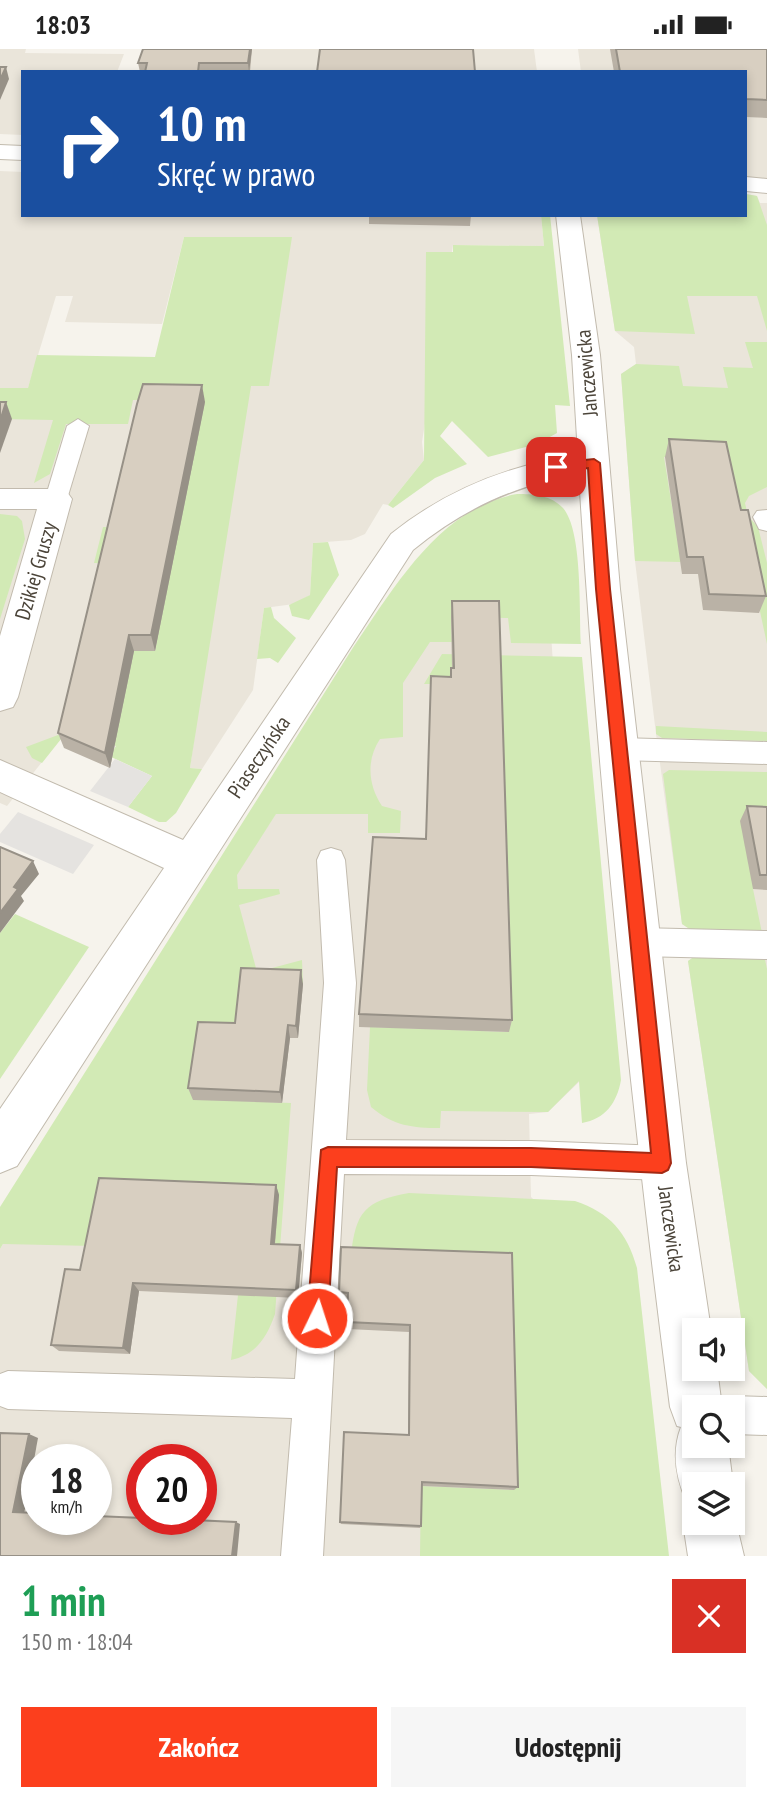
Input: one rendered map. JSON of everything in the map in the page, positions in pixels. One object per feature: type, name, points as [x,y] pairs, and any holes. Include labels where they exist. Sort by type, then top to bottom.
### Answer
[{"type":"street","points":[[0,152],[21,153]]},
{"type":"street","points":[[747,184],[767,186]]},
{"type":"street","name":"Janczewicka","points":[[568,217],[586,355],[619,749],[662,1163],[694,1395]]},
{"type":"street","name":"Piaseczyńska","points":[[0,1150],[402,542],[427,519],[497,482],[543,470],[594,463]]},
{"type":"street","name":"Dzikiej Gruszy","points":[[0,499],[56,499],[0,697]]},
{"type":"street","points":[[0,775],[190,861]]},
{"type":"street","points":[[713,1535],[716,1556]]},
{"type":"lane","points":[[56,499],[78,426]]},
{"type":"lane","points":[[619,749],[767,754]]},
{"type":"lane","points":[[302,1556],[340,983],[331,860]]},
{"type":"lane","points":[[639,942],[767,945]]},
{"type":"lane","points":[[328,1157],[531,1158],[662,1163]]},
{"type":"lane","points":[[8,1391],[312,1399]]},
{"type":"lane","points":[[745,1415],[767,1416]]},
{"type":"shaded area","points":[[0,49],[26,49],[25,53],[124,54],[118,70],[21,70],[21,135],[0,134]]},
{"type":"shaded area","points":[[155,49],[534,49],[537,70],[141,70]]},
{"type":"shaded area","points":[[578,49],[767,49],[767,181],[747,179],[747,70],[581,70]]},
{"type":"shaded area","points":[[0,171],[21,172],[21,217],[541,217],[544,246],[453,245],[422,442],[424,460],[388,505],[383,504],[365,534],[351,540],[313,543],[310,595],[294,604],[264,608],[253,690],[202,769],[190,768],[195,733],[69,728],[7,806],[0,803]],"holes":[[[184,237],[291,238],[268,386],[28,388],[56,296],[73,296],[65,322],[162,324]]]},
{"type":"shaded area","points":[[747,194],[757,196],[760,203],[767,203],[767,1389],[749,1371],[745,1318],[741,1318],[688,961],[698,954],[694,932],[682,924],[656,734],[635,561],[621,374],[636,364],[634,347],[615,331],[597,217],[747,217]]},
{"type":"shaded area","points":[[452,541],[546,556],[580,1081],[548,1112],[529,1114],[531,1197],[588,1251],[605,1556],[0,1556],[0,1249],[129,1041]]},
{"type":"shaded area","points":[[115,759],[152,776],[128,807],[90,791]]},
{"type":"shaded area","points":[[18,812],[94,845],[73,874],[0,842],[0,834]]},
{"type":"green space","points":[[747,194],[757,196],[767,225],[767,331],[757,296],[687,296],[695,334],[615,331],[597,217],[747,217]]},
{"type":"green space","points":[[541,217],[550,217],[570,406],[555,405],[557,433],[537,444],[488,457],[452,421],[440,436],[467,464],[435,478],[393,508],[388,505],[424,460],[426,252],[453,252],[453,245],[544,246]]},
{"type":"green space","points":[[184,237],[292,237],[269,386],[251,386],[190,768],[202,769],[176,813],[166,822],[159,822],[128,807],[152,776],[109,756],[116,746],[69,729],[42,763],[32,758],[26,747],[58,735],[134,651],[155,651],[171,565],[94,563],[103,527],[179,529],[204,402],[133,400],[128,424],[66,424],[50,474],[34,483],[53,420],[0,419],[0,388],[28,388],[37,355],[155,357]]},
{"type":"green space","points":[[745,342],[767,342],[767,487],[749,496],[745,503],[748,516],[758,527],[767,563],[767,644],[742,528],[721,459],[664,457],[681,562],[635,561],[621,374],[636,364],[679,366],[683,386],[728,388],[723,367],[753,368]]},
{"type":"green space","points":[[517,494],[553,500],[563,508],[569,519],[577,553],[581,644],[511,643],[508,618],[451,617],[452,642],[430,642],[403,683],[403,737],[380,739],[372,755],[370,773],[374,790],[382,806],[401,811],[400,833],[368,833],[368,814],[276,814],[237,875],[238,889],[279,889],[280,894],[239,905],[257,972],[302,960],[303,984],[244,982],[238,1036],[193,1099],[291,1103],[275,1314],[264,1337],[247,1354],[231,1360],[238,1295],[270,1296],[278,1195],[94,1246],[3,1244],[0,1249],[0,1207],[354,646],[403,576],[442,533],[465,515],[490,502]]},
{"type":"green space","points":[[0,514],[17,516],[22,521],[25,539],[0,619]]},
{"type":"green space","points":[[328,542],[339,575],[309,620],[292,616],[289,605],[310,595],[313,543]]},
{"type":"green space","points":[[271,607],[274,618],[296,638],[278,663],[270,658],[257,659],[264,608]]},
{"type":"green space","points":[[442,654],[582,657],[621,1080],[609,1109],[590,1121],[582,1123],[579,1081],[548,1112],[441,1111],[440,1128],[404,1125],[371,1107],[367,1090],[370,1027],[508,1032],[449,684],[424,684]]},
{"type":"green space","points":[[656,726],[767,732],[767,741],[662,738],[656,734]]},
{"type":"green space","points":[[669,770],[767,772],[767,822],[753,889],[762,933],[694,932],[682,924],[663,774]]},
{"type":"green space","points":[[15,914],[89,947],[0,1079],[0,933]]},
{"type":"green space","points":[[698,954],[764,955],[767,969],[767,1389],[749,1371],[745,1318],[741,1318],[688,961]]},
{"type":"green space","points":[[409,1193],[575,1201],[598,1211],[622,1234],[637,1268],[669,1556],[420,1556],[421,1486],[514,1490],[513,1414],[351,1255],[356,1228],[365,1211],[382,1200]]},
{"type":"building","points":[[143,49],[250,49],[248,63],[199,63],[198,70],[145,70],[147,63],[138,63]]},
{"type":"building","points":[[320,49],[473,49],[475,70],[317,70]]},
{"type":"building","points":[[616,49],[767,49],[767,100],[747,99],[747,70],[620,70]]},
{"type":"building","points":[[0,67],[6,67],[0,80]]},
{"type":"building","points":[[143,384],[202,385],[151,635],[129,635],[105,753],[58,733]]},
{"type":"building","points":[[0,402],[6,402],[0,421]]},
{"type":"building","points":[[669,439],[726,442],[741,510],[748,510],[766,596],[709,594],[703,557],[687,557]]},
{"type":"building","points":[[452,601],[499,601],[512,1020],[359,1014],[373,837],[426,839],[431,676],[451,677],[451,668],[454,668]]},
{"type":"building","points":[[747,806],[767,807],[767,875],[760,875]]},
{"type":"building","points":[[0,847],[33,861],[14,887],[18,889],[0,913]]},
{"type":"building","points":[[241,968],[301,970],[296,1026],[288,1025],[280,1092],[188,1088],[198,1022],[235,1023]]},
{"type":"building","points":[[99,1178],[276,1185],[271,1244],[300,1245],[296,1290],[133,1283],[123,1348],[51,1345],[65,1269],[80,1270]]},
{"type":"building","points":[[341,1247],[512,1253],[518,1487],[422,1482],[421,1526],[340,1522],[344,1432],[409,1435],[410,1325],[347,1322],[348,1293],[339,1292]]},
{"type":"building","points":[[0,1433],[29,1434],[27,1444],[21,1444],[21,1473],[13,1512],[21,1512],[21,1535],[112,1535],[112,1517],[126,1517],[126,1535],[217,1535],[217,1521],[236,1522],[232,1556],[0,1556]]},
{"type":"route","points":[[317,1318],[328,1157],[531,1158],[662,1163],[603,589],[594,463],[556,467]]}]
